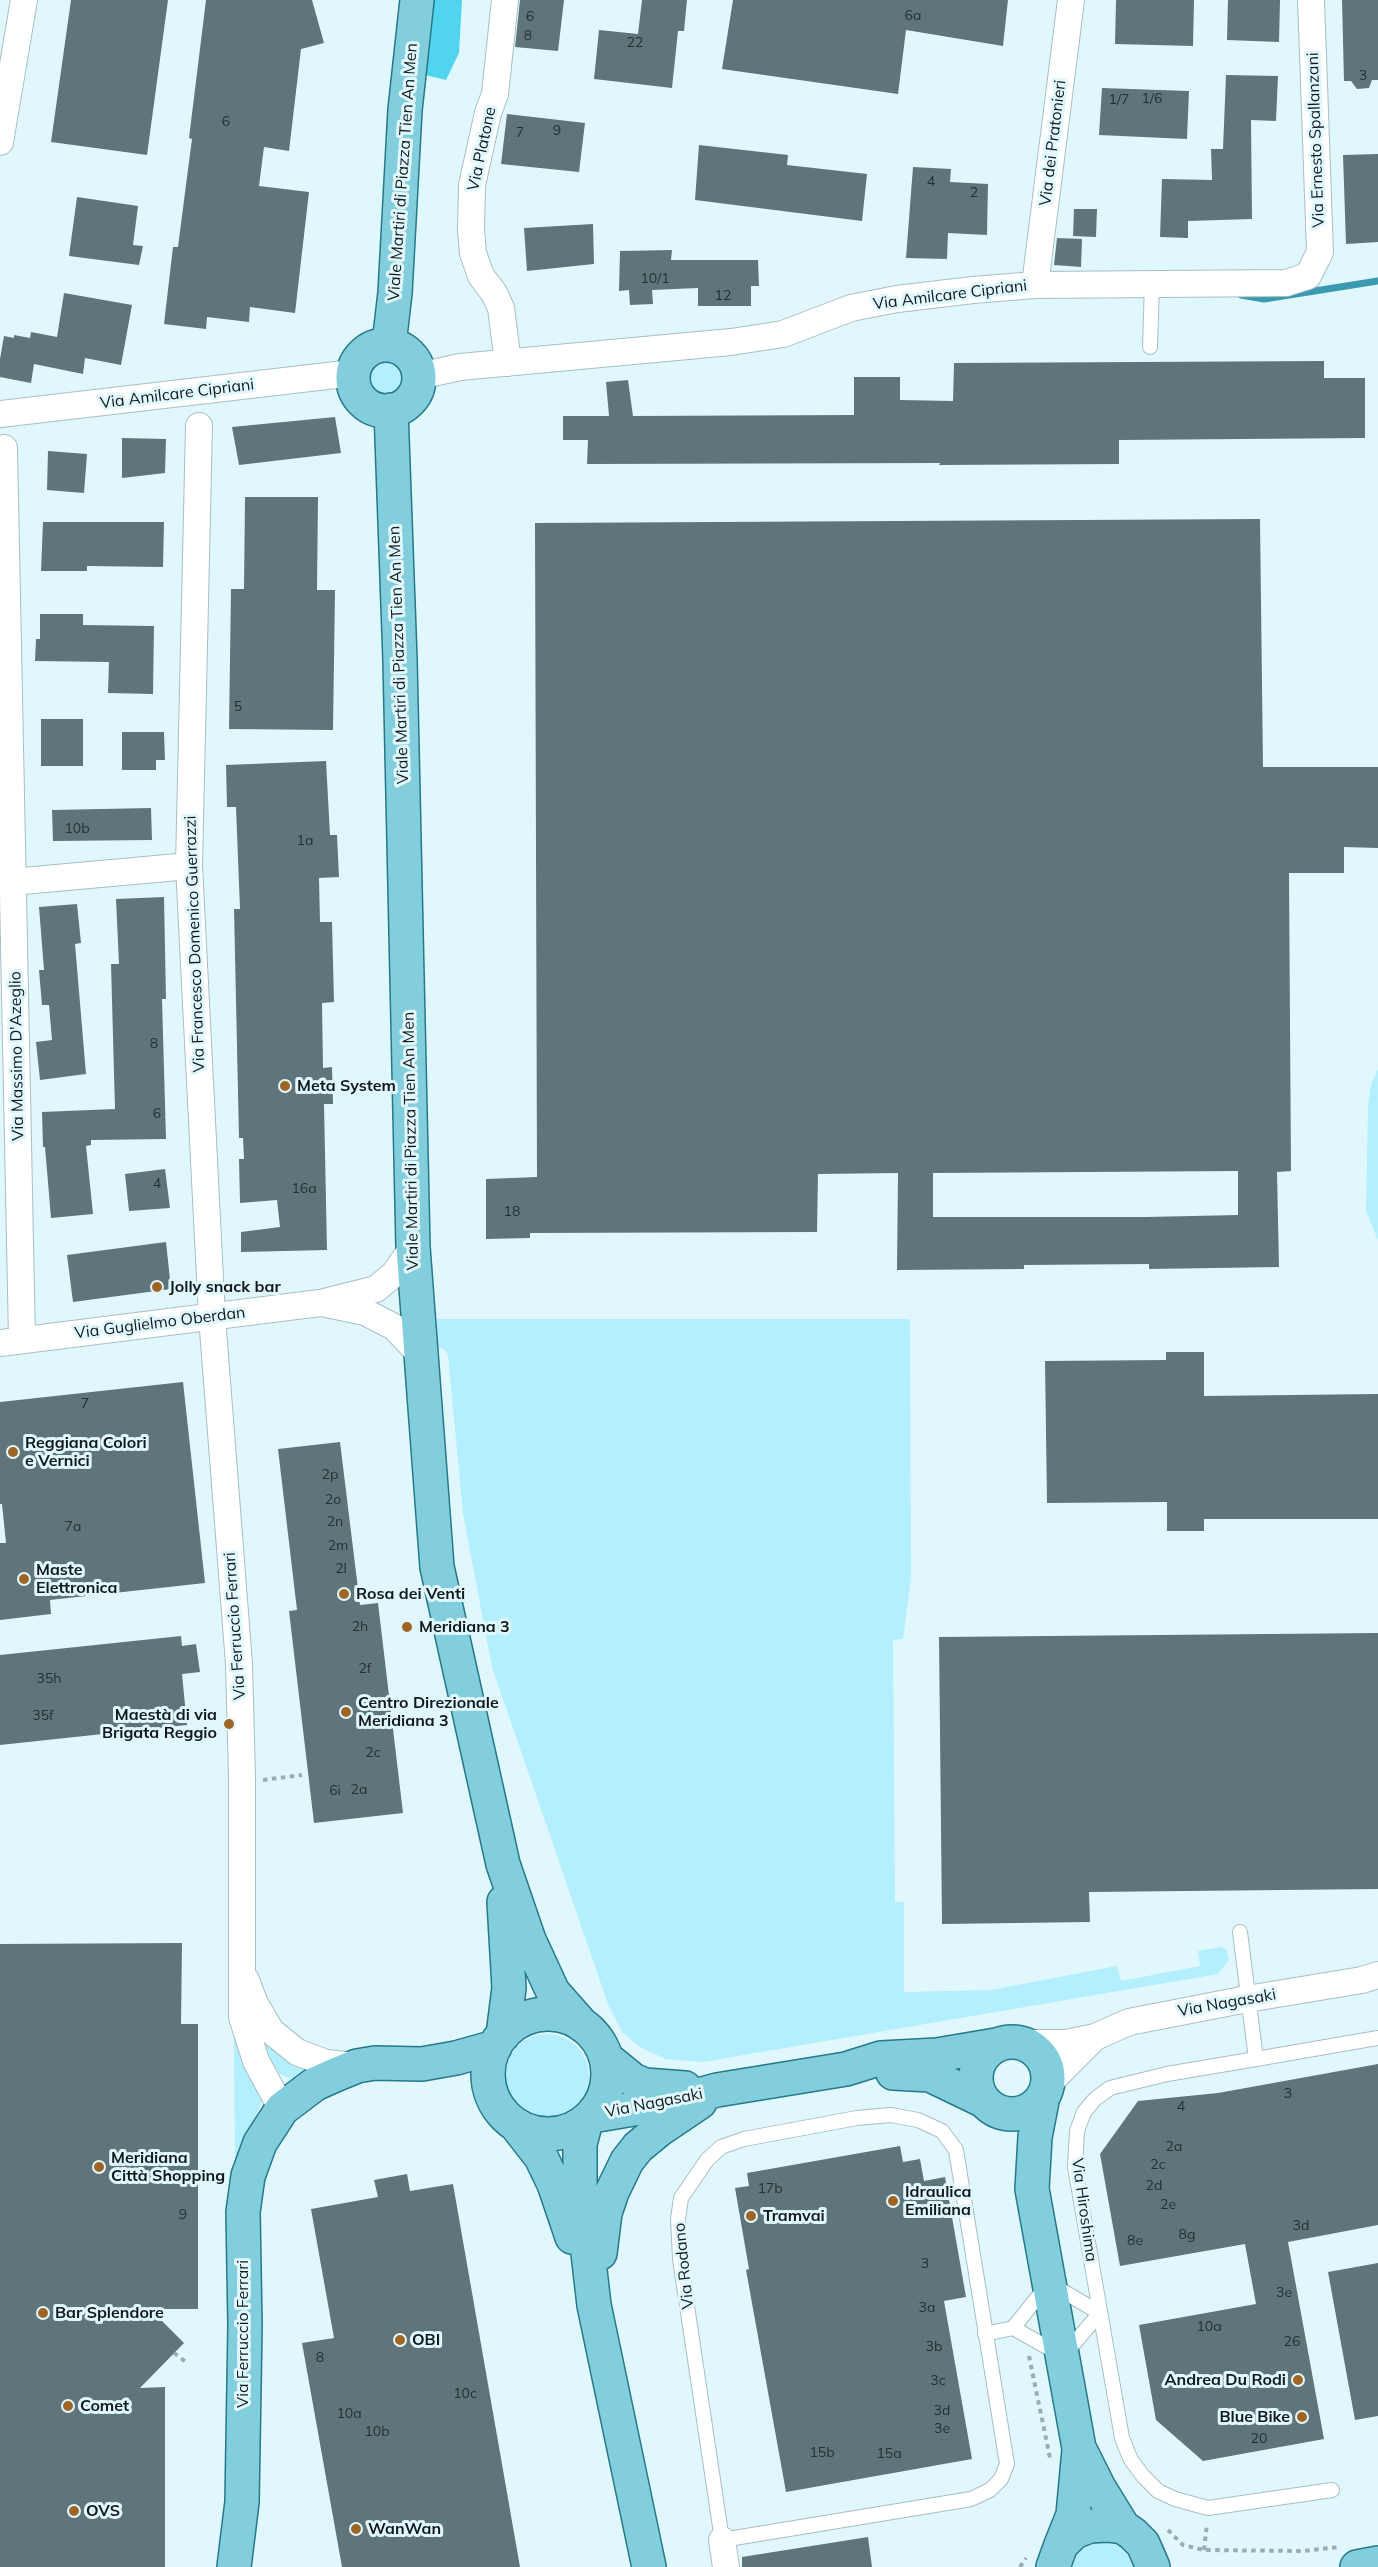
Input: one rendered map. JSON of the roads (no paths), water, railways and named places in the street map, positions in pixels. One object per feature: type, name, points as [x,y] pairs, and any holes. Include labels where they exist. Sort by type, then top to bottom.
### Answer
[{"type":"main road","name":"Viale Martiri di Piazza Tien An Men","points":[[389,344],[395,293],[405,110],[417,0]]},
{"type":"main road","points":[[389,344],[406,351],[413,358],[419,376],[414,396],[407,404],[381,411],[363,401],[354,384],[353,373],[356,364],[369,349],[389,344]]},
{"type":"main road","name":"Viale Martiri di Piazza Tien An Men","points":[[391,410],[400,660],[413,1247],[419,1353],[437,1567],[502,1864],[529,1940],[553,1992],[597,2039],[606,2058]]},
{"type":"main road","name":"Viale Martiri di Piazza Tien An Men","points":[[492,2096],[489,2071],[499,2041],[509,1988],[502,1864]]},
{"type":"main road","points":[[357,2066],[400,2062],[422,2064],[456,2058],[499,2041],[517,2023],[541,2015],[567,2017],[582,2025]]},
{"type":"main road","points":[[1032,2189],[976,2082],[979,2064],[986,2053],[1010,2044],[1035,2050],[1043,2059],[1048,2070],[1035,2137],[1032,2189],[1079,2448],[1073,2515],[1047,2556]]},
{"type":"main road","name":"Via Nagasaki","points":[[589,2119],[669,2103],[717,2090],[846,2069],[880,2058],[937,2055],[1010,2044]]},
{"type":"main road","points":[[606,2058],[609,2070],[605,2094],[589,2119],[580,2144],[579,2184],[594,2306],[649,2567]]},
{"type":"main road","name":"Via Nagasaki","points":[[606,2058],[622,2073],[645,2085],[717,2090]]},
{"type":"main road","points":[[422,2064],[492,2096],[502,2112],[516,2125],[541,2157],[554,2184],[594,2306]]},
{"type":"main road","name":"Via Ferruccio Ferrari","points":[[234,2567],[242,2502],[245,2326],[243,2212],[248,2176],[260,2143],[282,2109],[315,2084],[357,2066]]},
{"type":"main road","name":"Via Nagasaki","points":[[846,2069],[930,2075],[1009,2115],[1021,2114],[1032,2109],[1045,2092]]},
{"type":"main road","points":[[594,2306],[605,2212],[627,2161],[638,2146],[717,2090]]},
{"type":"main road","points":[[516,2125],[541,2134],[557,2134],[573,2130],[589,2119]]},
{"type":"main road","points":[[1079,2448],[1099,2488],[1124,2527],[1143,2544],[1171,2560]]},
{"type":"main road","points":[[242,2502],[247,2567]]},
{"type":"main road","points":[[1047,2556],[1074,2532],[1090,2526],[1124,2527]]},
{"type":"main road","points":[[1351,2557],[1378,2563]]},
{"type":"street","points":[[0,142],[24,0]]},
{"type":"street","name":"Via Platone","points":[[505,0],[495,94],[485,123],[472,185],[471,230],[473,253],[481,276],[494,293],[501,308],[508,363]]},
{"type":"street","name":"Via dei Pratonieri","points":[[1035,285],[1071,0]]},
{"type":"street","name":"Via Ernesto Spallanzani","points":[[1308,276],[1320,252],[1311,0]]},
{"type":"street","name":"Via Amilcare Cipriani","points":[[419,376],[460,367],[731,342],[783,334],[851,308],[897,298],[1035,285],[1286,283],[1308,276]]},
{"type":"street","name":"Via Amilcare Cipriani","points":[[0,414],[353,373]]},
{"type":"street","name":"Via Francesco Domenico Guerrazzi","points":[[199,426],[189,866],[212,1317]]},
{"type":"street","name":"Via Massimo D'Azeglio","points":[[4,448],[11,1341]]},
{"type":"street","points":[[7,882],[189,866]]},
{"type":"street","name":"Via Guglielmo Oberdan","points":[[11,1341],[320,1303],[376,1289],[394,1274],[413,1247]]},
{"type":"street","name":"Via Guglielmo Oberdan","points":[[320,1303],[365,1312],[394,1327],[419,1353]]},
{"type":"street","name":"Via Ferruccio Ferrari","points":[[212,1317],[239,1664],[242,2017],[256,2061],[282,2109]]},
{"type":"street","name":"Via Ferruccio Ferrari","points":[[243,1971],[255,2004],[271,2031],[297,2052],[326,2063],[357,2066]]},
{"type":"street","name":"Via Nagasaki","points":[[1010,2044],[1066,2043],[1095,2037],[1129,2022],[1247,1998],[1373,1979]]},
{"type":"street","name":"Via Nagasaki","points":[[1045,2092],[1095,2037]]},
{"type":"street","name":"Via Rodano","points":[[722,2540],[726,2567]]},
{"type":"lane","points":[[1150,347],[1152,284]]},
{"type":"lane","points":[[1240,1932],[1256,2059]]},
{"type":"lane","name":"Via Hiroshima","points":[[1332,2490],[1208,2508],[1175,2499],[1158,2491],[1131,2460],[1122,2438],[1075,2167],[1077,2131],[1084,2112],[1102,2093],[1125,2083],[1378,2038]]},
{"type":"lane","name":"Via Rodano","points":[[722,2540],[680,2259],[678,2219],[681,2198],[692,2179],[706,2160],[722,2147],[744,2139],[857,2118],[891,2115],[918,2120],[942,2131],[956,2150],[986,2334]]},
{"type":"lane","points":[[722,2540],[971,2499],[990,2490],[1001,2479],[1006,2464],[986,2334],[1013,2328],[1049,2283],[1100,2313],[1063,2356],[1013,2328]]},
{"type":"waterway","points":[[1241,295],[1264,299],[1378,281]]},
{"type":"place","name":"Meta System","points":[[285,1086]]},
{"type":"place","name":"Jolly snack bar","points":[[157,1287]]},
{"type":"place","name":"Reggiana Colori e Vernici","points":[[13,1452]]},
{"type":"place","name":"Maste Elettronica","points":[[24,1579]]},
{"type":"place","name":"Rosa dei Venti","points":[[344,1594]]},
{"type":"place","name":"Meridiana 3","points":[[407,1627]]},
{"type":"place","name":"Centro Direzionale Meridiana 3","points":[[346,1712]]},
{"type":"place","name":"Maestà di via Brigata Reggio","points":[[229,1724]]},
{"type":"place","name":"Meridiana Città Shopping","points":[[99,2167]]},
{"type":"place","name":"Idraulica Emiliana","points":[[893,2201]]},
{"type":"place","name":"Tramvai","points":[[751,2216]]},
{"type":"place","name":"Bar Splendore","points":[[43,2313]]},
{"type":"place","name":"OBI","points":[[400,2340]]},
{"type":"place","name":"Andrea Du Rodi","points":[[1298,2380]]},
{"type":"place","name":"Comet","points":[[68,2406]]},
{"type":"place","name":"Blue Bike","points":[[1302,2417]]},
{"type":"place","name":"OVS","points":[[74,2511]]},
{"type":"place","name":"WanWan","points":[[356,2529]]}]
